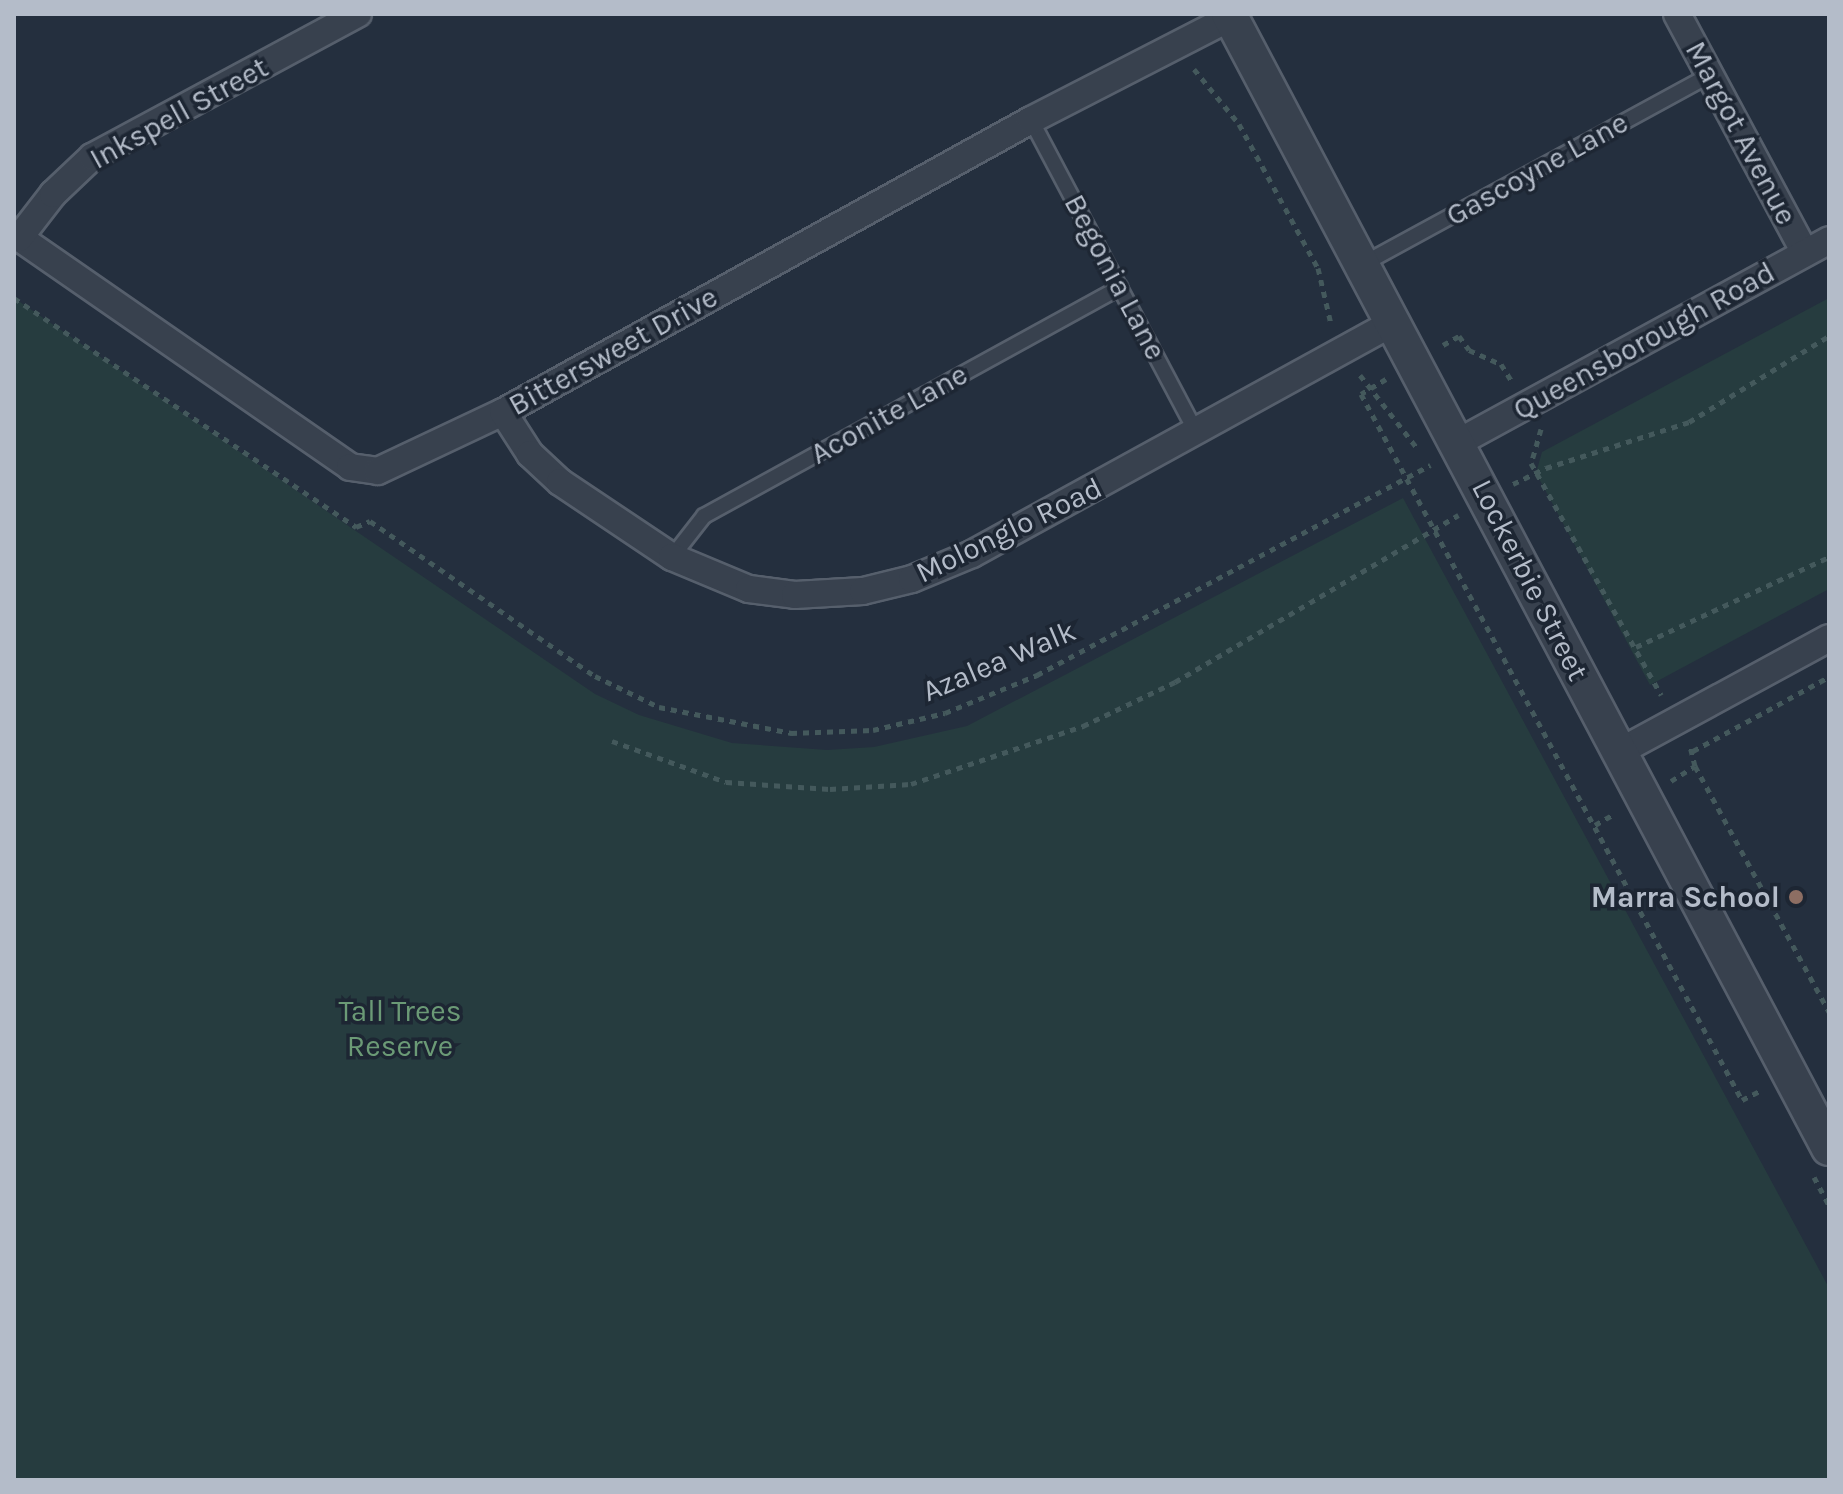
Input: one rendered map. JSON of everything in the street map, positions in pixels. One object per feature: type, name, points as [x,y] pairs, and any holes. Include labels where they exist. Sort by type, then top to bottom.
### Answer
[{"type":"street","name":"Inkspell Street","points":[[17,236],[53,194],[92,157],[358,14]]},
{"type":"street","name":"Margot Avenue","points":[[1677,14],[1805,253]]},
{"type":"street","name":"Bittersweet Drive","points":[[17,236],[350,467],[378,471],[503,412],[1031,120],[1230,15]]},
{"type":"street","name":"Lockerbie Street","points":[[1230,15],[1365,263],[1829,1148]]},
{"type":"street","name":"Queensborough Road","points":[[1459,442],[1829,240]]},
{"type":"street","name":"Molonglo Road","points":[[503,412],[530,454],[560,482],[672,557],[749,589],[795,595],[875,588],[972,554],[1198,434],[1395,321]]},
{"type":"street","points":[[1619,752],[1829,638]]},
{"type":"lane","name":"Gascoyne Lane","points":[[1365,263],[1710,75]]},
{"type":"lane","name":"Begonia Lane","points":[[1031,120],[1198,434]]},
{"type":"lane","name":"Aconite Lane","points":[[672,557],[704,516],[1120,287]]},
{"type":"path","name":"Azalea Walk","points":[[14,298],[356,527],[370,521],[595,676],[659,707],[791,733],[873,730],[945,713],[1037,675],[1427,467],[1459,442]]},
{"type":"path","points":[[612,741],[726,782],[830,789],[911,784],[1083,726],[1175,682],[1488,498],[1546,468],[1689,422],[1829,336]]},
{"type":"path","points":[[1636,647],[1829,557]]},
{"type":"path","points":[[1693,751],[1829,677]]},
{"type":"path","points":[[1695,766],[1829,1012]]},
{"type":"green space","name":"Tall Trees Reserve","points":[[14,298],[595,694],[639,715],[732,743],[827,750],[874,747],[967,726],[1403,498],[1829,1288],[1829,1480],[14,1480]]},
{"type":"green space","points":[[1829,298],[1829,589],[1650,685],[1536,473],[1542,452]]},
{"type":"place","name":"Marra School","points":[[1796,897]]}]
